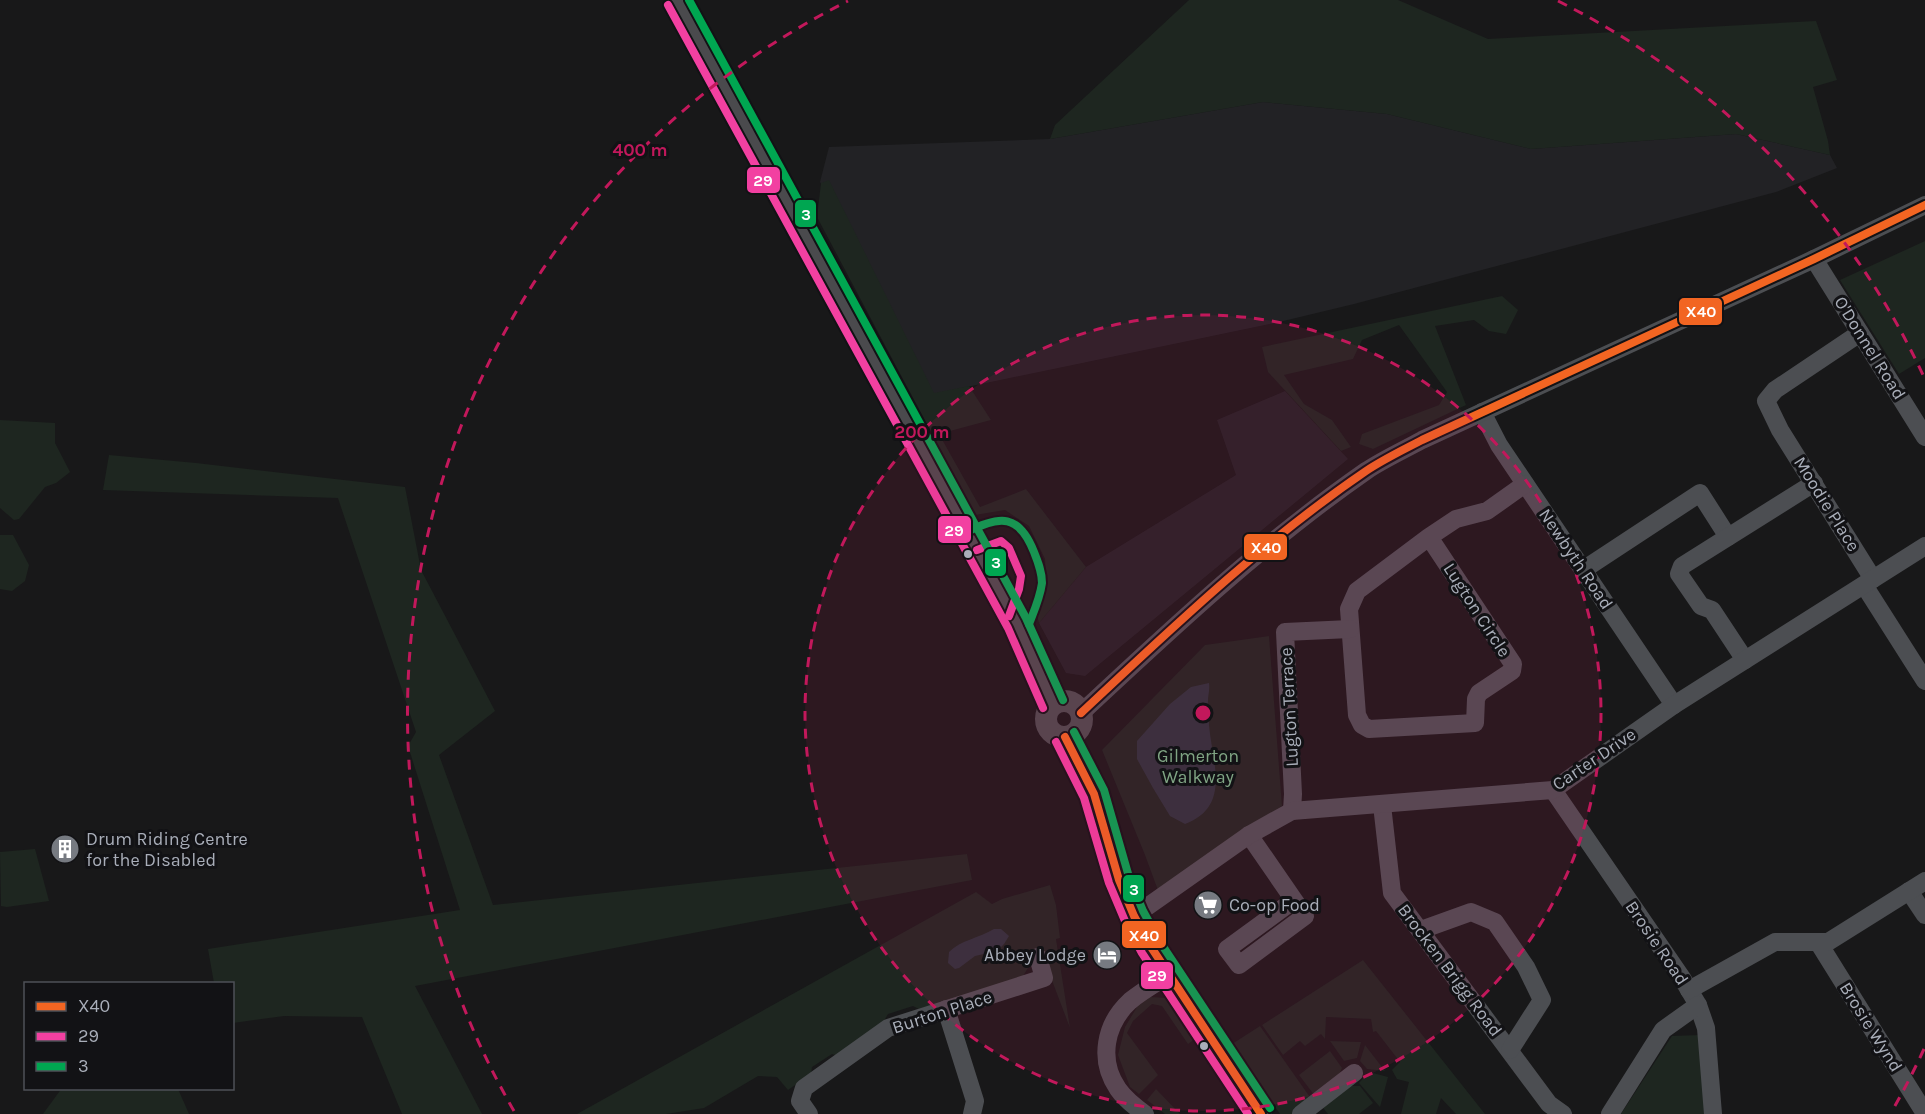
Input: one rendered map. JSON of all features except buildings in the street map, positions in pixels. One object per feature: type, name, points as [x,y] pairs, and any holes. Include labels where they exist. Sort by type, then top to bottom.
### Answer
[{"type":"main road","points":[[677,0],[1017,623],[1053,704]]},
{"type":"main road","points":[[1060,701],[1068,702],[1081,713],[1082,722],[1079,729],[1072,735],[1065,737],[1054,734],[1047,725],[1047,713],[1053,704],[1060,701]]},
{"type":"main road","points":[[1065,737],[1094,794],[1119,880],[1134,916],[1151,947],[1261,1114]]},
{"type":"street","points":[[1081,713],[1167,633],[1290,527],[1368,470],[1422,440],[1814,259],[1925,205]]},
{"type":"street","name":"O'Donnel Road","points":[[1814,259],[1925,437]]},
{"type":"street","name":"Moodie Place","points":[[1860,333],[1775,390],[1766,400],[1780,430],[1814,483],[1925,681]]},
{"type":"street","name":"Newbyth Road","points":[[1482,412],[1495,439],[1674,705]]},
{"type":"street","points":[[1745,660],[1712,610],[1701,606],[1679,574],[1682,566],[1814,483]]},
{"type":"street","name":"Lugton Circle","points":[[1429,537],[1512,664],[1512,672],[1479,693],[1476,699],[1475,723],[1369,729],[1362,725],[1357,715],[1349,609],[1357,591],[1429,537],[1456,519],[1487,511],[1525,484]]},
{"type":"street","points":[[1583,570],[1700,492],[1728,537]]},
{"type":"street","name":"Carter Drive","points":[[1134,916],[1249,835],[1293,810],[1382,805],[1553,790],[1674,705],[1925,546]]},
{"type":"street","name":"Lugton Terrace","points":[[1293,810],[1285,632],[1350,629]]},
{"type":"street","name":"Brosie Road","points":[[1553,790],[1694,997],[1706,1028],[1713,1114]]},
{"type":"street","name":"Brocken Brigg Road","points":[[1382,805],[1392,893],[1549,1104],[1563,1114]]},
{"type":"street","points":[[1249,835],[1294,900]]},
{"type":"street","points":[[1610,1114],[1663,1030],[1694,997],[1775,942],[1828,942],[1925,881]]},
{"type":"street","points":[[1909,891],[1925,915]]},
{"type":"street","points":[[1421,930],[1471,912],[1496,922],[1526,968],[1542,1000],[1510,1050]]},
{"type":"street","name":"Brosie Wynd","points":[[1818,942],[1923,1113]]},
{"type":"street","name":"Burton Place","points":[[809,1114],[800,1101],[804,1088],[888,1028],[1044,978],[1038,957]]},
{"type":"street","points":[[1142,1113],[1118,1091],[1107,1063],[1106,1047],[1109,1032],[1121,1011],[1129,1002],[1169,975]]},
{"type":"street","points":[[946,1009],[975,1101],[972,1114]]},
{"type":"street","points":[[1301,1114],[1354,1073]]},
{"type":"shaded area","points":[[1263,102],[1387,114],[1531,149],[1736,134],[1830,155],[1837,168],[1776,192],[1354,304],[1275,323],[933,394],[820,182],[829,147],[1050,139]]},
{"type":"shaded area","points":[[1285,391],[1348,459],[1085,676],[1066,673],[1039,623],[1086,567],[1236,475],[1217,420]]},
{"type":"shaded area","points":[[1209,683],[1209,725],[1216,782],[1214,795],[1209,806],[1200,816],[1185,824],[1170,816],[1153,788],[1137,759],[1137,741],[1170,704],[1191,687]]},
{"type":"shaded area","points":[[994,929],[1001,929],[1009,936],[997,951],[975,956],[955,969],[948,963],[949,952],[954,948]]},
{"type":"green space","points":[[1189,0],[1398,0],[1488,39],[1816,21],[1837,80],[1813,87],[1830,155],[1736,134],[1531,149],[1387,114],[1263,102],[1050,139],[1055,125]]},
{"type":"green space","points":[[829,180],[934,393],[969,386],[991,420],[939,434],[980,507],[1026,489],[1086,567],[1039,623],[1036,612],[1046,591],[1045,559],[1029,526],[1005,510],[975,515],[817,217],[821,183]]},
{"type":"green space","points":[[1925,241],[1925,358],[1899,374],[1840,280]]},
{"type":"green space","points":[[1502,296],[1518,310],[1506,334],[1489,331],[1474,320],[1435,326],[1466,405],[1373,449],[1359,444],[1362,434],[1439,405],[1447,392],[1399,325],[1362,340],[1353,359],[1284,375],[1304,404],[1332,420],[1351,447],[1341,451],[1268,372],[1262,347]]},
{"type":"green space","points":[[0,420],[55,423],[55,443],[70,472],[56,483],[45,487],[19,519],[14,520],[0,508]]},
{"type":"green space","points":[[109,455],[405,487],[421,570],[495,711],[439,755],[493,905],[967,854],[972,880],[415,986],[482,1114],[402,1114],[362,1017],[284,1016],[234,1023],[234,982],[214,982],[208,949],[460,910],[408,746],[416,732],[338,498],[103,490]]},
{"type":"green space","points":[[0,535],[13,535],[29,565],[25,581],[12,591],[0,589]]},
{"type":"green space","name":"Gilmerton Walkway","points":[[1269,636],[1282,806],[1159,893],[1102,750],[1205,645]]},
{"type":"green space","points":[[35,849],[49,901],[1,906],[0,852]]},
{"type":"green space","points":[[1050,885],[1056,905],[1060,938],[1056,939],[1070,1028],[1040,949],[1027,952],[1030,965],[1021,979],[919,1009],[913,1006],[888,1014],[882,1024],[838,1056],[832,1054],[812,1067],[811,1074],[788,1090],[777,1077],[758,1076],[704,1108],[666,1114],[577,1114],[976,892],[992,904]]},
{"type":"green space","points":[[1363,960],[1485,1114],[1456,1114],[1441,1098],[1436,1114],[1401,1114],[1409,1082],[1397,1079],[1392,1070],[1400,1062],[1376,1031],[1373,1032],[1371,1019],[1326,1017],[1325,1039],[1321,1034],[1305,1046],[1300,1041],[1283,1055],[1262,1025]]},
{"type":"green space","points":[[1150,997],[1168,998],[1196,1038],[1188,1044],[1162,1006],[1152,1004],[1133,1021],[1127,1033],[1158,1075],[1139,1094],[1130,1087],[1118,1055],[1125,1027],[1137,1007]]},
{"type":"green space","points":[[1260,1026],[1312,1100],[1293,1114],[1280,1114],[1232,1044]]},
{"type":"green space","points":[[1700,1035],[1706,1114],[1621,1114],[1672,1036]]},
{"type":"green space","points":[[1330,1041],[1361,1042],[1357,1058],[1344,1061]]},
{"type":"green space","points":[[1365,1045],[1385,1071],[1367,1069],[1360,1061]]},
{"type":"green space","points":[[1330,1051],[1342,1068],[1338,1077],[1315,1096],[1299,1075]]},
{"type":"green space","points":[[1369,1072],[1388,1077],[1380,1107],[1359,1083]]},
{"type":"green space","points":[[1343,1086],[1360,1086],[1373,1103],[1359,1114],[1328,1114],[1320,1104]]},
{"type":"green space","points":[[1156,1089],[1180,1114],[1165,1114],[1147,1100]]},
{"type":"green space","points":[[61,1090],[178,1090],[189,1114],[43,1114]]},
{"type":"transit line","name":"3","points":[[689,0],[1026,618],[1063,700]]},
{"type":"transit line","name":"29","points":[[668,5],[1008,628],[1043,708]]},
{"type":"transit line","name":"X40","points":[[1081,713],[1255,556],[1328,498],[1373,467],[1422,440],[1814,259],[1925,205]]},
{"type":"transit line","name":"3","points":[[967,532],[999,521],[1015,524],[1022,530],[1034,552],[1042,583],[1029,624]]},
{"type":"transit line","name":"29","points":[[977,550],[1001,541],[1009,548],[1021,576],[1019,589],[1009,616]]},
{"type":"transit line","name":"3","points":[[1074,732],[1104,790],[1129,877],[1143,911],[1160,942],[1270,1108]]},
{"type":"transit line","name":"X40","points":[[1065,737],[1094,794],[1119,880],[1134,916],[1151,947],[1261,1114]]},
{"type":"transit line","name":"29","points":[[1056,742],[1084,798],[1109,883],[1125,921],[1142,953],[1248,1114]]},
{"type":"place","name":"Drum Riding Centre for the Disabled","points":[[65,849]]},
{"type":"place","name":"Co-op Food","points":[[1208,905]]},
{"type":"place","name":"Abbey Lodge","points":[[1107,955]]}]
